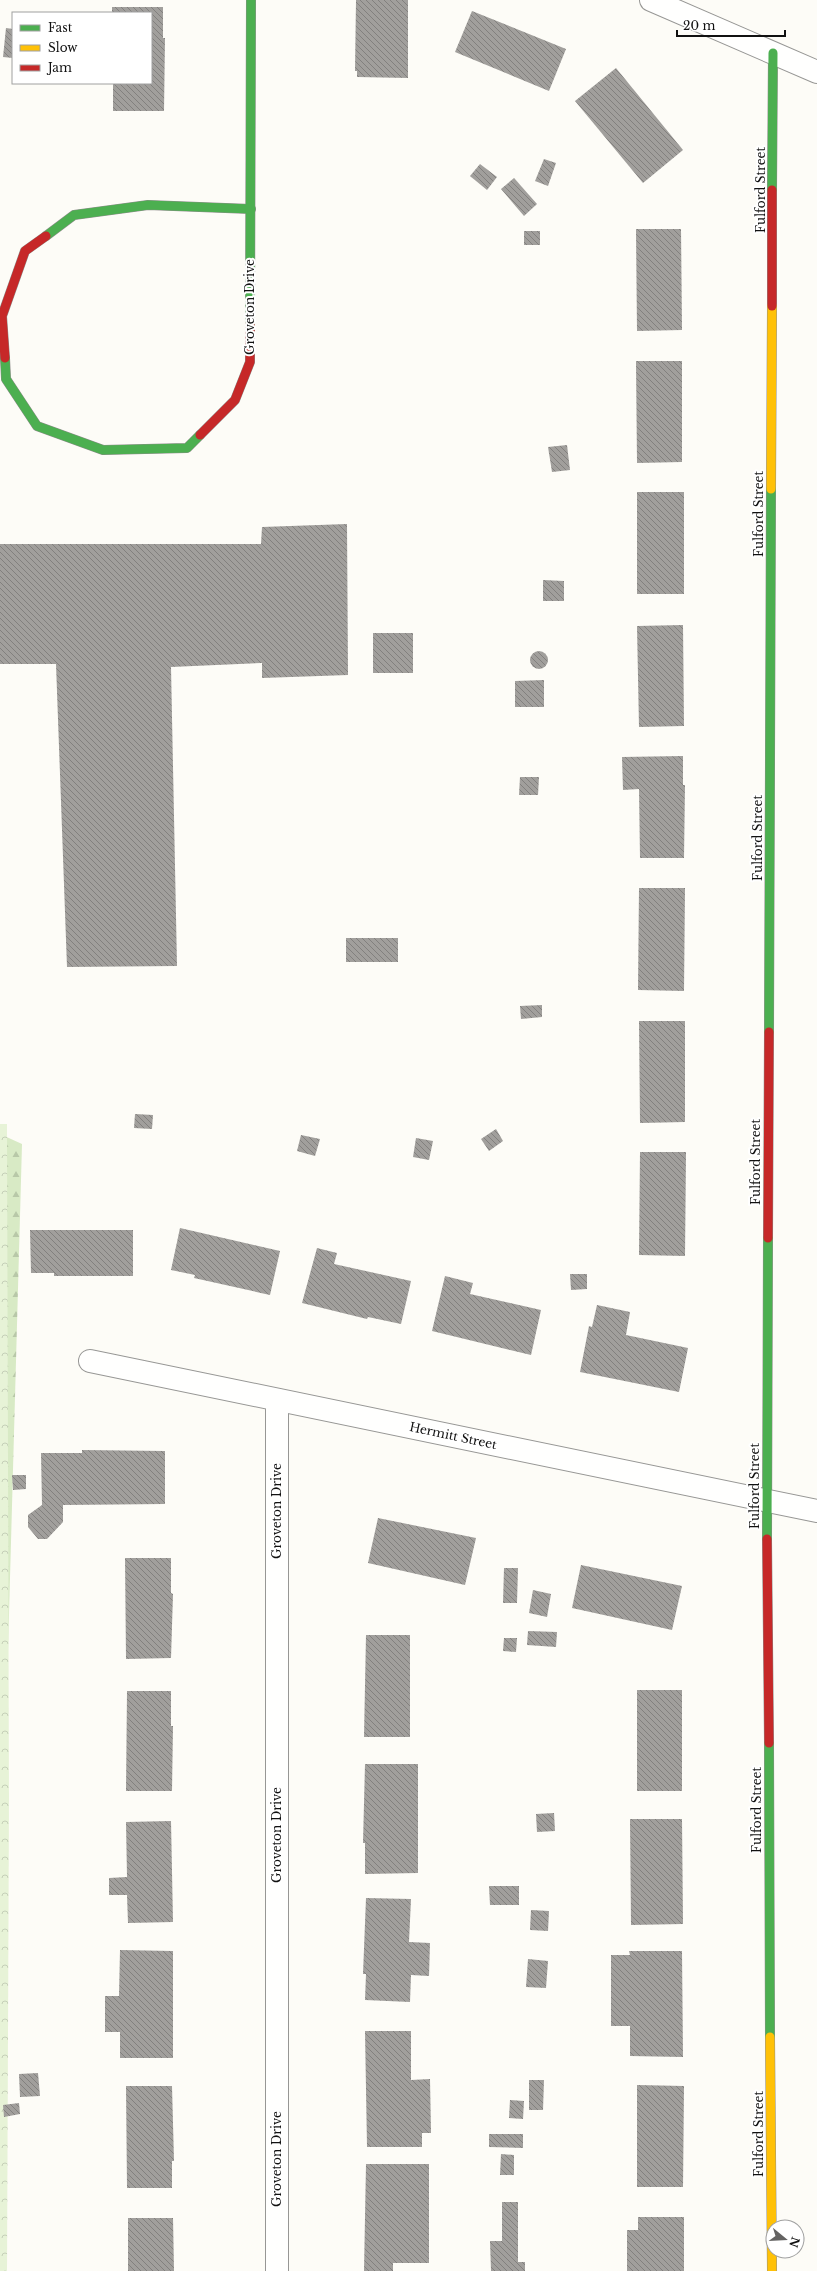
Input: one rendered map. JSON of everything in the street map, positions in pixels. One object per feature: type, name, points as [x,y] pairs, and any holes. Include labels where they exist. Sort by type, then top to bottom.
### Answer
[{"type":"street","name":"Groveton Drive","points":[[251,0],[251,209],[250,362],[235,400],[187,448],[103,450],[37,426],[6,379],[2,316],[25,251],[74,215],[148,204],[251,209]]},
{"type":"street","points":[[651,0],[817,72]]},
{"type":"street","name":"Fulford Street","points":[[772,2271],[766,1500],[774,53]]},
{"type":"street","name":"Hermitt Street","points":[[90,1361],[817,1511]]},
{"type":"street","name":"Groveton Drive","points":[[277,1400],[277,2271]]},
{"type":"green space","points":[[0,1124],[7,1124],[9,1801],[7,2271],[0,2271]]},
{"type":"green space","points":[[0,1134],[22,1144],[0,1940]]},
{"type":"building","points":[[356,0],[408,0],[408,78],[357,77],[357,71],[355,71]]},
{"type":"building","points":[[112,7],[163,7],[163,38],[165,38],[164,111],[113,111],[113,84],[152,84],[152,12],[112,12]]},
{"type":"building","points":[[472,11],[566,49],[549,91],[455,52]]},
{"type":"building","points":[[6,28],[12,29],[12,58],[3,57]]},
{"type":"building","points":[[616,68],[683,150],[643,183],[575,101]]},
{"type":"building","points":[[544,159],[556,163],[548,186],[535,181]]},
{"type":"building","points":[[480,164],[497,177],[487,190],[470,176]]},
{"type":"building","points":[[514,178],[537,204],[524,216],[501,189]]},
{"type":"building","points":[[636,229],[681,229],[682,330],[637,331]]},
{"type":"building","points":[[524,231],[540,231],[540,245],[524,245]]},
{"type":"building","points":[[636,361],[682,361],[682,462],[637,463]]},
{"type":"building","points":[[567,445],[570,470],[552,472],[548,447]]},
{"type":"building","points":[[637,492],[684,492],[684,594],[637,594]]},
{"type":"building","points":[[347,524],[348,675],[262,678],[262,663],[171,667],[177,966],[67,967],[56,664],[0,664],[0,544],[261,544],[262,527]]},
{"type":"building","points":[[543,580],[564,581],[564,601],[543,601]]},
{"type":"building","points":[[683,625],[684,726],[639,727],[637,626]]},
{"type":"building","points":[[373,633],[413,633],[413,673],[373,673]]},
{"type":"building","points":[[539,651],[545,654],[548,660],[545,666],[539,669],[533,666],[530,660],[533,654]]},
{"type":"building","points":[[544,680],[544,707],[515,707],[515,681]]},
{"type":"building","points":[[683,756],[683,785],[685,785],[684,858],[640,858],[639,789],[623,790],[622,757]]},
{"type":"building","points":[[520,777],[539,777],[538,795],[519,795]]},
{"type":"building","points":[[639,888],[685,888],[684,991],[638,990]]},
{"type":"building","points":[[346,938],[398,938],[398,962],[346,962]]},
{"type":"building","points":[[542,1005],[542,1017],[521,1019],[520,1006]]},
{"type":"building","points":[[639,1021],[685,1021],[685,1122],[640,1123]]},
{"type":"building","points":[[135,1114],[153,1115],[152,1129],[134,1128]]},
{"type":"building","points":[[496,1129],[503,1141],[489,1151],[481,1139]]},
{"type":"building","points":[[301,1135],[320,1139],[315,1156],[297,1151]]},
{"type":"building","points":[[416,1138],[433,1141],[429,1160],[413,1157]]},
{"type":"building","points":[[640,1152],[686,1152],[685,1256],[639,1255]]},
{"type":"building","points":[[180,1228],[280,1251],[270,1295],[194,1278],[195,1275],[171,1270]]},
{"type":"building","points":[[30,1230],[133,1230],[133,1276],[54,1276],[54,1273],[31,1273]]},
{"type":"building","points":[[317,1248],[337,1253],[334,1264],[411,1281],[401,1324],[368,1317],[367,1319],[302,1303]]},
{"type":"building","points":[[570,1274],[587,1274],[587,1289],[571,1290]]},
{"type":"building","points":[[445,1276],[473,1283],[470,1294],[541,1310],[531,1355],[432,1331]]},
{"type":"building","points":[[597,1305],[630,1312],[626,1335],[688,1348],[679,1392],[580,1372],[589,1326],[592,1327]]},
{"type":"building","points":[[82,1450],[165,1451],[165,1504],[63,1505],[63,1522],[47,1539],[38,1539],[28,1527],[28,1515],[42,1505],[41,1453],[82,1453]]},
{"type":"building","points":[[12,1475],[26,1475],[26,1489],[13,1490]]},
{"type":"building","points":[[378,1518],[476,1538],[465,1585],[368,1563]]},
{"type":"building","points":[[125,1558],[171,1558],[171,1593],[173,1594],[171,1658],[126,1659]]},
{"type":"building","points":[[581,1565],[682,1586],[672,1630],[572,1608]]},
{"type":"building","points":[[504,1568],[518,1568],[517,1603],[503,1603]]},
{"type":"building","points":[[533,1590],[551,1594],[547,1617],[529,1613]]},
{"type":"building","points":[[528,1631],[557,1632],[556,1647],[527,1645]]},
{"type":"building","points":[[366,1635],[410,1635],[410,1737],[364,1737]]},
{"type":"building","points":[[504,1638],[517,1638],[516,1652],[503,1651]]},
{"type":"building","points":[[637,1690],[682,1690],[682,1791],[637,1791]]},
{"type":"building","points":[[127,1691],[171,1691],[171,1726],[173,1726],[172,1791],[126,1791]]},
{"type":"building","points":[[365,1764],[418,1764],[418,1873],[365,1874],[365,1843],[363,1843]]},
{"type":"building","points":[[554,1813],[555,1831],[537,1832],[536,1814]]},
{"type":"building","points":[[630,1819],[682,1819],[683,1924],[631,1925]]},
{"type":"building","points":[[171,1821],[173,1922],[128,1923],[127,1895],[109,1895],[109,1878],[127,1877],[126,1822]]},
{"type":"building","points":[[489,1886],[519,1886],[519,1905],[490,1905]]},
{"type":"building","points":[[366,1898],[411,1899],[409,1942],[430,1943],[429,1976],[411,1975],[410,2002],[365,2000],[366,1974],[363,1974]]},
{"type":"building","points":[[531,1910],[549,1911],[548,1931],[530,1930]]},
{"type":"building","points":[[120,1950],[173,1951],[173,2058],[120,2058],[120,2032],[105,2032],[105,1996],[119,1996]]},
{"type":"building","points":[[629,1951],[682,1951],[683,2057],[630,2056],[630,2026],[611,2026],[611,1955],[630,1955]]},
{"type":"building","points":[[528,1959],[548,1961],[546,1988],[526,1987]]},
{"type":"building","points":[[365,2031],[411,2031],[411,2080],[430,2079],[431,2133],[422,2133],[422,2147],[367,2147]]},
{"type":"building","points":[[38,2073],[40,2096],[20,2097],[19,2074]]},
{"type":"building","points":[[529,2080],[544,2080],[543,2110],[529,2110]]},
{"type":"building","points":[[637,2085],[684,2086],[683,2187],[637,2187]]},
{"type":"building","points":[[126,2086],[172,2086],[174,2161],[172,2161],[172,2188],[127,2188]]},
{"type":"building","points":[[510,2100],[524,2101],[523,2119],[509,2118]]},
{"type":"building","points":[[19,2103],[20,2114],[4,2117],[3,2105]]},
{"type":"building","points":[[489,2134],[523,2134],[523,2148],[489,2147]]},
{"type":"building","points":[[501,2154],[514,2155],[514,2175],[500,2175]]},
{"type":"building","points":[[366,2164],[429,2164],[429,2263],[393,2263],[393,2271],[364,2271]]},
{"type":"building","points":[[502,2202],[518,2202],[518,2262],[525,2262],[525,2271],[491,2271],[490,2241],[502,2241]]},
{"type":"building","points":[[638,2217],[684,2217],[684,2271],[627,2271],[627,2230],[638,2230]]},
{"type":"building","points":[[128,2218],[173,2218],[174,2271],[128,2271]]},
{"type":"traffic: fast","points":[[250,324],[251,0]]},
{"type":"traffic: fast","points":[[772,190],[773,53]]},
{"type":"traffic: fast","points":[[46,236],[74,215],[148,205],[251,209]]},
{"type":"traffic: fast","points":[[5,358],[6,379],[37,426],[103,450],[187,448],[200,435]]},
{"type":"traffic: fast","points":[[769,1032],[771,489]]},
{"type":"traffic: fast","points":[[767,1539],[768,1238]]},
{"type":"traffic: fast","points":[[769,1743],[770,2037]]},
{"type":"traffic: slow","points":[[771,489],[772,306]]},
{"type":"traffic: slow","points":[[770,2037],[772,2271]]},
{"type":"traffic: jam","points":[[772,190],[772,306]]},
{"type":"traffic: jam","points":[[5,358],[2,316],[25,251],[46,236]]},
{"type":"traffic: jam","points":[[200,435],[235,400],[250,362],[250,324]]},
{"type":"traffic: jam","points":[[768,1238],[769,1032]]},
{"type":"traffic: jam","points":[[767,1539],[769,1743]]}]
